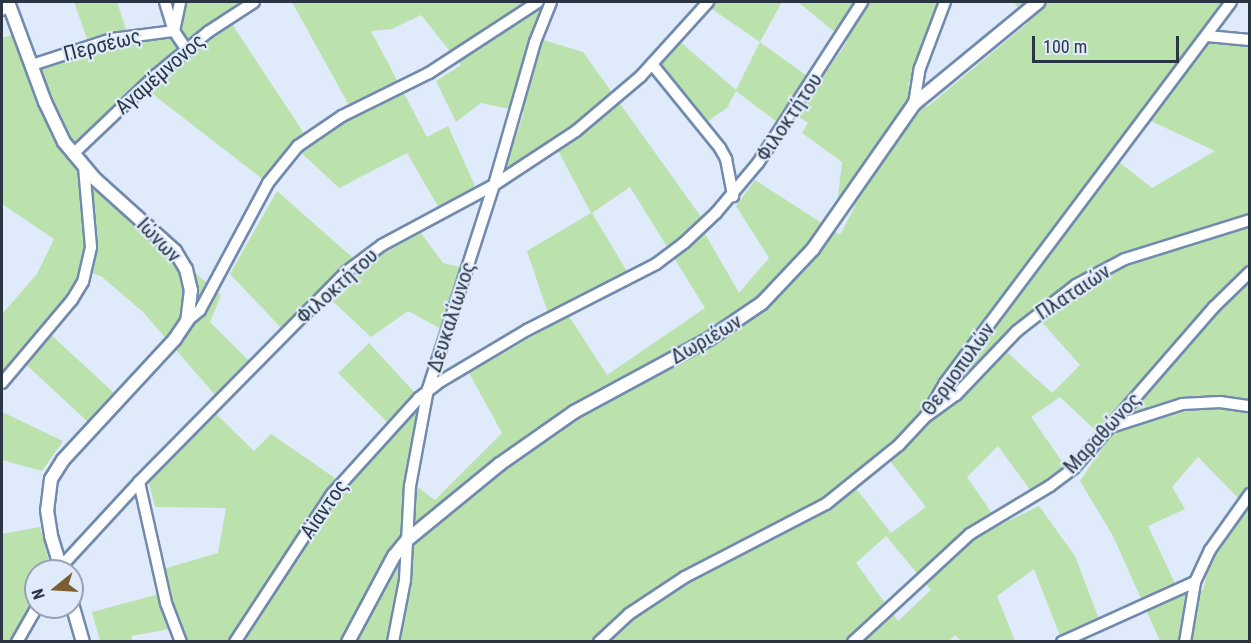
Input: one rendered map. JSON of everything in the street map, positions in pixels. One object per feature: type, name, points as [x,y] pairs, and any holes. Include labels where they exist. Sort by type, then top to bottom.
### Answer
[{"type":"street","points":[[2,2],[2,10]]},
{"type":"street","name":"Ιώνων","points":[[8,2],[53,122],[73,154],[181,259],[191,290],[187,321],[170,346],[63,460],[51,479],[47,510],[58,559]]},
{"type":"street","points":[[165,2],[174,31],[186,49]]},
{"type":"street","points":[[174,31],[180,2]]},
{"type":"street","name":"Αγαμέμνονος","points":[[73,154],[130,98],[186,49],[254,2]]},
{"type":"street","points":[[187,321],[203,305],[268,183],[281,164],[303,142],[342,116],[429,73],[538,2]]},
{"type":"street","name":"Δευκαλίωνος","points":[[393,642],[405,580],[406,515],[410,486],[428,389],[494,185],[532,51],[551,2]]},
{"type":"street","name":"Φιλοκτήτου","points":[[69,559],[139,482],[355,265],[382,245],[494,185],[576,131],[617,99],[708,2]]},
{"type":"street","name":"Φιλοκτήτου","points":[[428,389],[554,315],[656,264],[690,238],[733,196],[758,163],[862,2]]},
{"type":"street","points":[[914,104],[920,68],[945,2]]},
{"type":"street","name":"Δωριέων","points":[[348,642],[394,556],[407,540],[500,464],[567,417],[718,334],[762,303],[813,249],[914,104],[1038,2]]},
{"type":"street","name":"Θερμοπυλών","points":[[599,642],[629,614],[686,576],[826,504],[899,445],[926,416],[945,383],[1208,36],[1231,2]]},
{"type":"street","name":"Περσέως","points":[[32,65],[112,39],[174,31]]},
{"type":"street","points":[[1208,36],[1250,40]]},
{"type":"street","points":[[652,64],[720,148],[726,159],[733,196]]},
{"type":"street","points":[[2,383],[72,300],[86,274],[91,237],[84,167]]},
{"type":"street","name":"Πλαταιών","points":[[926,416],[956,395],[1017,331],[1076,285],[1125,259],[1250,220]]},
{"type":"street","name":"Μαραθώνος","points":[[853,642],[970,534],[1062,478],[1082,460],[1214,306],[1250,272]]},
{"type":"street","name":"Aiαντος","points":[[235,642],[332,494],[375,444],[428,389]]},
{"type":"street","points":[[1111,427],[1182,404],[1220,402],[1250,406]]},
{"type":"street","points":[[139,482],[166,603],[181,642]]},
{"type":"street","points":[[1185,642],[1196,582],[1215,540],[1250,494]]},
{"type":"street","points":[[1062,642],[1196,582]]},
{"type":"street","points":[[17,642],[30,619]]},
{"type":"street","points":[[76,619],[83,642]]},
{"type":"green space","points":[[74,2],[117,2],[130,41],[184,34],[173,2],[247,2],[226,15],[305,135],[351,109],[292,2],[550,2],[533,37],[583,52],[704,221],[700,225],[739,293],[769,258],[736,206],[755,180],[840,235],[855,206],[838,197],[842,162],[802,133],[808,123],[791,111],[781,125],[736,91],[727,108],[702,125],[659,64],[679,41],[736,90],[760,42],[818,84],[847,42],[798,2],[944,2],[908,85],[927,107],[1028,23],[1014,2],[1223,2],[1199,40],[1249,46],[1249,641],[1160,641],[1113,536],[1080,481],[1107,441],[1060,397],[1031,417],[1066,467],[1053,480],[1031,491],[998,446],[967,477],[1000,525],[1039,506],[1075,556],[1099,619],[1060,636],[1034,569],[997,596],[1015,641],[961,641],[955,635],[948,642],[187,642],[181,627],[131,636],[133,641],[100,641],[92,612],[163,593],[163,569],[218,553],[226,508],[155,507],[148,480],[216,414],[254,451],[271,434],[345,485],[396,431],[338,373],[369,343],[426,405],[408,480],[435,500],[502,433],[469,373],[552,325],[527,251],[591,213],[554,143],[503,175],[524,112],[481,103],[456,122],[436,81],[461,65],[421,15],[392,29],[371,31],[427,137],[448,126],[475,186],[439,208],[407,153],[339,188],[294,146],[275,163],[265,181],[141,85],[69,155],[104,194],[221,295],[210,322],[250,362],[216,396],[143,312],[101,276],[88,272],[48,332],[115,394],[88,422],[19,358],[2,378],[2,314],[37,274],[54,239],[2,204],[2,38],[15,34],[30,68],[91,50]],"holes":[[[1138,115],[1215,151],[1152,188],[1110,155]],[[630,187],[705,308],[607,375],[561,304],[628,273],[592,213]],[[1032,311],[1080,365],[1052,393],[999,345],[1011,327]],[[883,452],[926,507],[891,533],[850,481]],[[1198,457],[1245,505],[1223,537],[1208,570],[1203,590],[1181,596],[1148,526],[1185,509],[1172,487]],[[886,536],[931,590],[898,621],[856,563]]]},
{"type":"green space","points":[[714,2],[782,2],[760,42],[709,7]]},
{"type":"green space","points":[[277,191],[361,265],[421,233],[443,263],[464,268],[443,330],[408,311],[371,337],[323,292],[284,331],[230,274]]},
{"type":"green space","points":[[2,412],[63,441],[42,471],[2,460]]},
{"type":"green space","points":[[40,527],[48,559],[24,559],[24,616],[10,641],[2,641],[2,534]]}]
